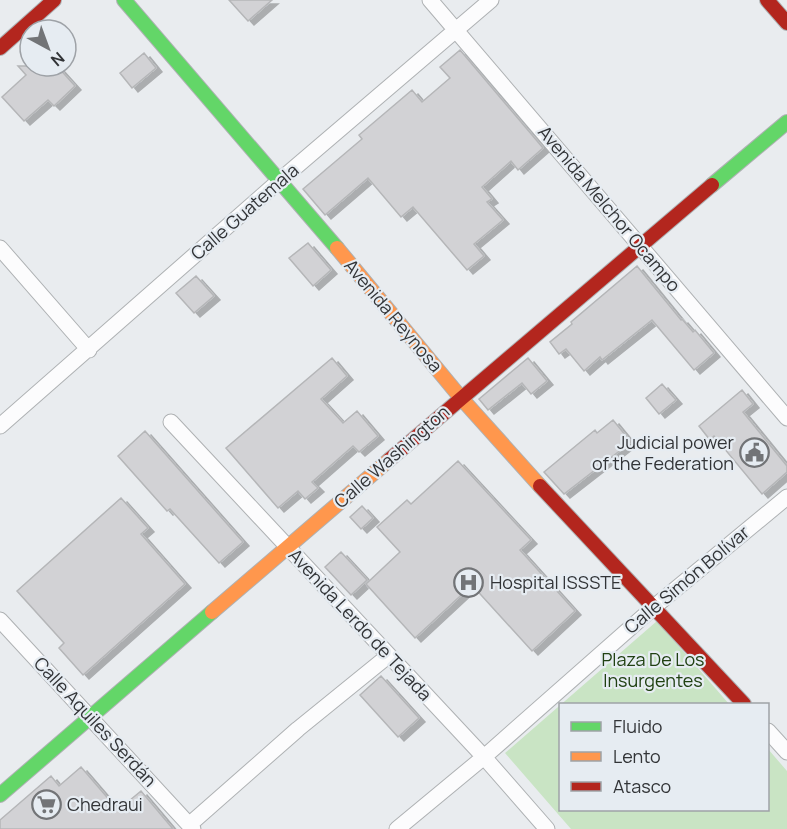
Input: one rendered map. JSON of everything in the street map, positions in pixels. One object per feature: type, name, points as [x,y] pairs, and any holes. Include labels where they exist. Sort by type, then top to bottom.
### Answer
[{"type":"street","points":[[0,48],[54,0]]},
{"type":"street","name":"Avenida Reynosa","points":[[124,0],[352,266],[461,398],[567,517],[742,703]]},
{"type":"street","name":"Avenida Melchor Ocampo","points":[[430,0],[787,418]]},
{"type":"street","name":"Calle Guatemala","points":[[0,426],[278,182],[491,0]]},
{"type":"street","points":[[767,0],[787,23]]},
{"type":"street","name":"Calle Washington","points":[[0,795],[461,398],[787,122]]},
{"type":"street","points":[[0,248],[89,350]]},
{"type":"street","name":"Avenida Lerdo de Tejada","points":[[171,422],[484,757],[547,829]]},
{"type":"street","name":"Calle Simón Bolívar","points":[[397,829],[484,757],[654,607],[787,497]]},
{"type":"street","name":"Calle Aquiles Serdán","points":[[0,620],[191,827],[298,729],[388,656]]},
{"type":"street","points":[[769,732],[787,752]]},
{"type":"green space","name":"Plaza De Los Insurgentes","points":[[657,621],[728,703],[562,703]]},
{"type":"green space","points":[[559,706],[559,811],[769,811],[769,750],[787,771],[787,829],[571,829],[505,753]]},
{"type":"building","points":[[229,0],[272,0],[248,21]]},
{"type":"building","points":[[460,50],[543,148],[518,170],[511,161],[482,187],[492,199],[487,202],[503,220],[474,244],[484,256],[467,270],[413,207],[401,217],[368,178],[325,215],[303,189],[362,139],[359,135],[412,90],[422,102],[450,78],[440,67]]},
{"type":"building","points":[[144,53],[156,68],[132,88],[120,73]]},
{"type":"building","points":[[23,78],[68,78],[75,86],[54,106],[48,100],[24,121],[2,97]]},
{"type":"building","points":[[308,243],[331,270],[313,286],[289,258]]},
{"type":"building","points":[[637,266],[681,320],[693,332],[695,330],[714,353],[694,370],[652,320],[602,360],[600,357],[584,371],[566,349],[559,354],[550,342]]},
{"type":"building","points":[[196,276],[214,296],[194,313],[176,293]]},
{"type":"building","points":[[332,358],[347,376],[321,399],[343,423],[357,411],[378,436],[359,452],[353,446],[312,482],[318,488],[305,499],[298,491],[278,508],[226,448]]},
{"type":"building","points":[[528,358],[547,381],[531,394],[522,383],[488,410],[479,399]]},
{"type":"building","points":[[662,384],[676,400],[659,414],[646,398]]},
{"type":"building","points":[[742,390],[753,404],[743,412],[787,466],[787,472],[762,494],[714,436],[710,440],[699,426]]},
{"type":"building","points":[[613,420],[631,442],[564,494],[544,472],[595,430],[597,433]]},
{"type":"building","points":[[145,431],[243,542],[219,563],[170,509],[167,511],[118,456]]},
{"type":"building","points":[[458,461],[531,540],[520,550],[575,611],[532,651],[472,585],[415,638],[366,584],[400,552],[377,527],[407,500],[411,504]]},
{"type":"building","points":[[121,498],[148,528],[141,534],[185,584],[83,675],[59,648],[64,643],[17,591]]},
{"type":"building","points":[[362,506],[373,518],[361,529],[350,517]]},
{"type":"building","points":[[341,552],[367,580],[351,595],[325,567]]},
{"type":"building","points":[[381,676],[419,718],[398,737],[360,695]]},
{"type":"building","name":"Chedraui","points":[[81,767],[118,810],[141,791],[173,829],[0,829],[0,820],[51,776],[59,786]]},
{"type":"traffic: fast","points":[[124,0],[337,248]]},
{"type":"traffic: fast","points":[[712,185],[787,122]]},
{"type":"traffic: fast","points":[[0,795],[212,612]]},
{"type":"traffic: slow","points":[[337,248],[461,398],[540,486]]},
{"type":"traffic: slow","points":[[212,612],[389,460]]},
{"type":"traffic: jam","points":[[0,48],[54,0]]},
{"type":"traffic: jam","points":[[767,0],[787,23]]},
{"type":"traffic: jam","points":[[389,460],[712,185]]},
{"type":"traffic: jam","points":[[540,486],[743,703]]},
{"type":"place","name":"Judicial power of the Federation","points":[[755,453]]},
{"type":"place","name":"Hospital ISSSTE","points":[[469,583]]},
{"type":"place","name":"Chedraui","points":[[46,805]]}]
